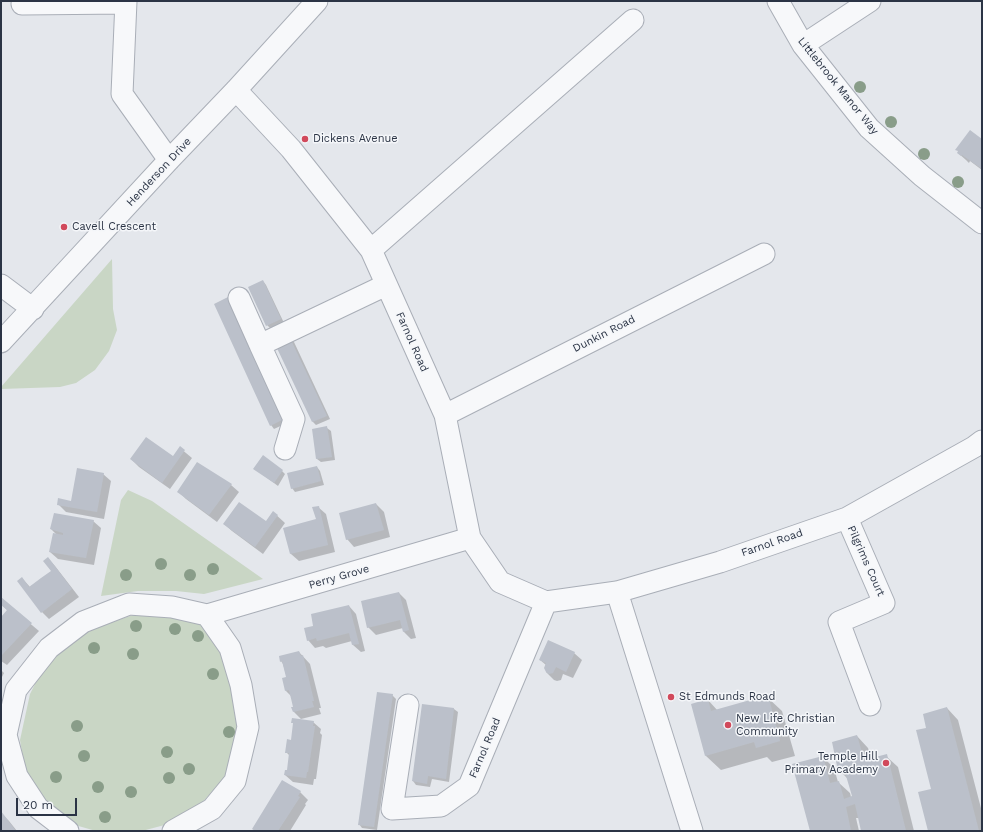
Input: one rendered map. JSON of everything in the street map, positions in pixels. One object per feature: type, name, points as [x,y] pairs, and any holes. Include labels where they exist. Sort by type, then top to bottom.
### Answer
[{"type":"street","name":"Henderson Drive","points":[[1,342],[317,1]]},
{"type":"street","name":"Littlebrook Manor Way","points":[[778,1],[803,44],[869,128],[922,176],[982,223]]},
{"type":"street","points":[[803,44],[870,1]]},
{"type":"street","points":[[22,4],[126,2],[122,94],[169,160]]},
{"type":"street","points":[[371,250],[633,20]]},
{"type":"street","name":"Farnol Road","points":[[236,90],[292,149],[371,250],[445,415],[470,538],[500,582],[546,602],[617,592],[720,562],[847,518],[974,447],[982,441]]},
{"type":"street","name":"Dunkin Road","points":[[445,415],[764,254]]},
{"type":"street","points":[[1,285],[32,309]]},
{"type":"street","points":[[260,345],[386,285]]},
{"type":"street","points":[[239,298],[294,419],[285,449]]},
{"type":"street","name":"Pilgrims Court","points":[[847,518],[884,603],[839,622],[870,705]]},
{"type":"street","name":"Perry Grove","points":[[208,616],[470,538]]},
{"type":"street","points":[[617,592],[692,831]]},
{"type":"street","name":"Farnol Road","points":[[408,705],[392,809],[441,806],[469,786],[546,602]]},
{"type":"street","points":[[68,831],[38,808],[17,776],[6,735],[16,690],[49,648],[83,622],[129,604],[172,607],[208,616],[230,648],[241,685],[248,727],[235,781],[212,809],[173,831]]},
{"type":"green space","points":[[112,259],[113,309],[117,330],[109,351],[95,370],[76,383],[60,387],[1,389],[1,387]]},
{"type":"green space","points":[[128,490],[152,501],[263,579],[204,594],[176,591],[138,591],[101,596],[121,500]]},
{"type":"green space","points":[[133,615],[167,616],[206,626],[227,660],[241,701],[239,742],[225,777],[201,804],[172,823],[142,831],[96,831],[75,825],[50,807],[26,776],[20,740],[30,694],[45,664],[70,640],[101,626]]},
{"type":"building","points":[[970,130],[982,139],[982,169],[962,155],[961,156],[957,153],[958,151],[955,150]]},
{"type":"building","points":[[263,280],[281,319],[266,326],[248,287]]},
{"type":"building","points":[[228,297],[284,419],[270,426],[214,304]]},
{"type":"building","points":[[290,338],[327,416],[312,422],[275,344]]},
{"type":"building","points":[[327,426],[332,457],[316,459],[312,429]]},
{"type":"building","points":[[146,437],[173,456],[180,446],[185,450],[162,483],[130,459]]},
{"type":"building","points":[[263,455],[283,470],[274,483],[253,469]]},
{"type":"building","points":[[197,462],[232,484],[209,515],[177,492]]},
{"type":"building","points":[[317,466],[321,481],[291,489],[287,473]]},
{"type":"building","points":[[77,468],[104,473],[97,512],[57,505],[58,498],[71,501]]},
{"type":"building","points":[[239,502],[266,521],[273,511],[278,515],[255,547],[223,524]]},
{"type":"building","points":[[376,503],[384,530],[346,540],[339,513]]},
{"type":"building","points":[[319,506],[328,545],[290,554],[283,528],[316,519],[312,507]]},
{"type":"building","points":[[54,513],[94,520],[86,558],[49,552],[53,533],[63,535],[63,533],[50,529]]},
{"type":"building","points":[[48,557],[72,589],[41,613],[17,581],[22,577],[29,587],[51,571],[43,561]]},
{"type":"building","points":[[399,592],[409,630],[403,632],[400,620],[367,628],[361,601]]},
{"type":"building","points":[[1,597],[32,623],[1,656],[1,617],[7,610],[1,605]]},
{"type":"building","points":[[349,605],[359,644],[352,645],[349,633],[317,641],[316,638],[307,641],[304,628],[313,626],[311,614]]},
{"type":"building","points":[[548,640],[575,652],[566,672],[556,667],[553,673],[549,674],[544,668],[546,663],[539,660]]},
{"type":"building","points":[[299,651],[301,656],[303,655],[314,701],[312,701],[314,707],[293,712],[289,690],[285,691],[282,678],[286,677],[282,661],[280,662],[279,656]]},
{"type":"building","points":[[377,692],[393,694],[374,827],[358,825]]},
{"type":"building","points":[[768,695],[780,741],[756,748],[754,742],[705,756],[691,704],[708,699],[711,711]]},
{"type":"building","points":[[422,704],[454,708],[446,779],[428,776],[427,784],[412,781]]},
{"type":"building","points":[[947,707],[979,831],[928,831],[918,792],[931,789],[916,730],[926,728],[923,714]]},
{"type":"building","points":[[292,718],[314,721],[313,726],[315,726],[306,778],[284,775],[285,770],[287,770],[289,753],[285,753],[287,739],[291,740],[293,723],[291,723]]},
{"type":"building","points":[[857,735],[864,760],[887,754],[906,831],[861,831],[855,804],[846,807],[851,831],[810,831],[792,764],[823,756],[830,783],[839,781],[844,799],[852,796],[844,769],[838,771],[832,742]]},
{"type":"building","points":[[282,780],[301,791],[298,796],[300,797],[278,831],[255,831],[252,829]]},
{"type":"building","points":[[1,811],[16,831],[1,831]]},
{"type":"place","name":"Dickens Avenue","points":[[305,139]]},
{"type":"place","name":"Cavell Crescent","points":[[64,227]]},
{"type":"place","name":"St Edmunds Road","points":[[671,697]]},
{"type":"place","name":"New Life Christian Community","points":[[728,725]]},
{"type":"place","name":"Temple Hill Primary Academy","points":[[886,763]]}]
